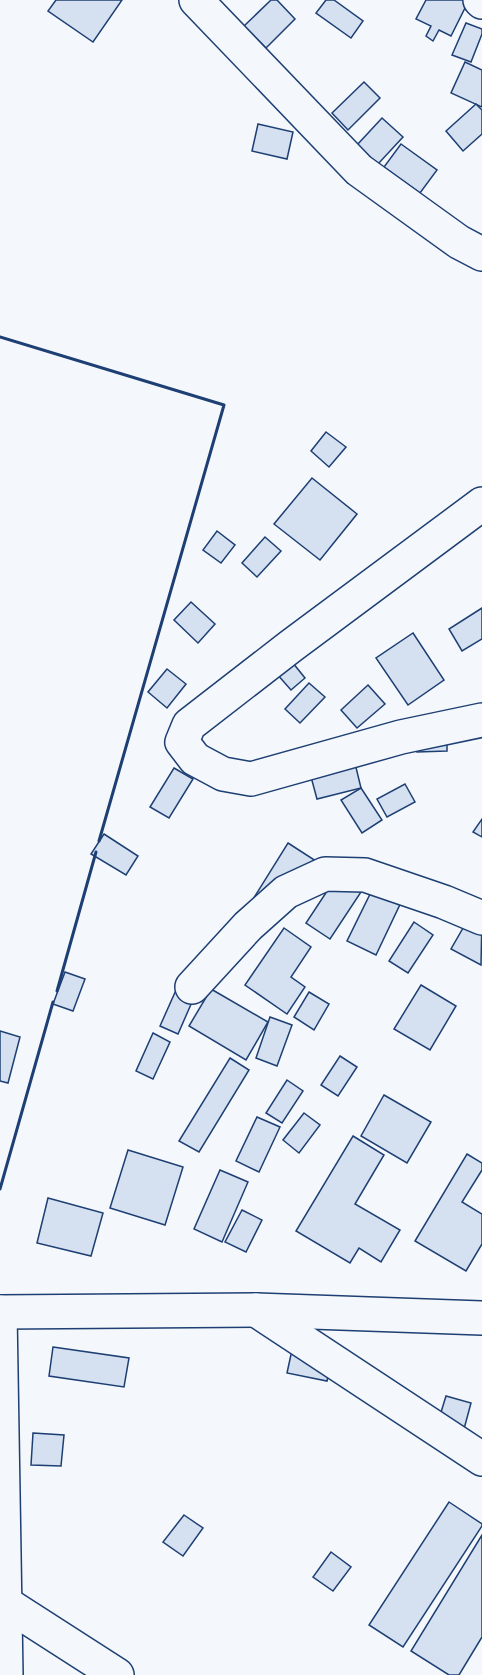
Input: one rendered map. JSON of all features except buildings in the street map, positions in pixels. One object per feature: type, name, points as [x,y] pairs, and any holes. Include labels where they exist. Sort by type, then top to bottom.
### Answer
[{"type":"street","points":[[196,0],[359,170],[459,242],[482,254]]},
{"type":"street","points":[[482,504],[300,639],[189,726],[182,742],[195,759],[223,774],[251,779],[401,737],[482,720]]},
{"type":"street","points":[[192,987],[248,926],[286,892],[325,874],[365,875],[444,902],[482,918]]},
{"type":"street","points":[[256,1310],[482,1459]]},
{"type":"street","points":[[4,1660],[0,1312],[256,1310],[482,1318]]},
{"type":"street","points":[[5,1603],[117,1675]]},
{"type":"wall","points":[[0,337],[224,405],[99,841]]},
{"type":"wall","points":[[57,991],[96,852]]},
{"type":"wall","points":[[0,1189],[53,1002]]}]
